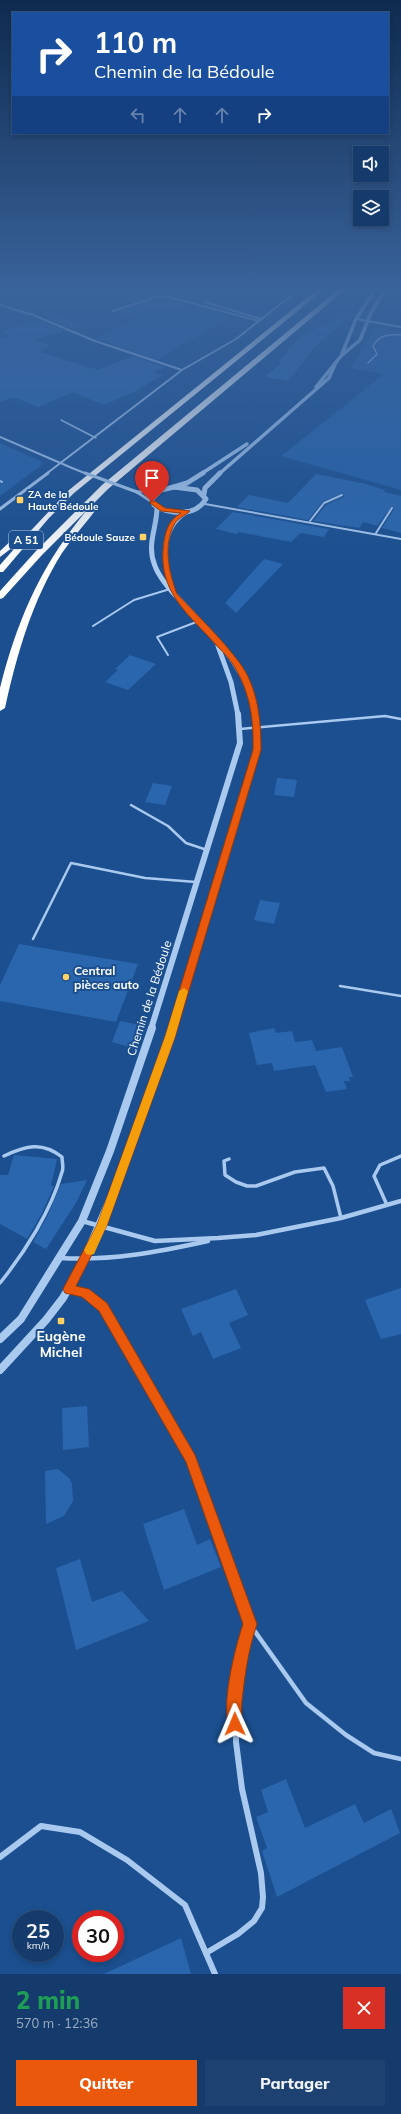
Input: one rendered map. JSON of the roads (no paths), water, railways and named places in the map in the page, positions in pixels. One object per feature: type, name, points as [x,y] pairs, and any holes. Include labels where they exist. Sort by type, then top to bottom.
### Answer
[{"type":"highway","name":"A 51","points":[[0,570],[51,510],[83,481],[106,465],[210,380]]},
{"type":"highway","name":"A 51","points":[[0,596],[44,548],[105,487],[232,381]]},
{"type":"highway","points":[[0,708],[15,645],[28,608],[47,572],[66,543],[86,516],[111,490],[232,381]]},
{"type":"highway","points":[[0,555],[51,510]]},
{"type":"street","points":[[0,509],[60,463],[96,438],[169,380]]},
{"type":"street","points":[[0,437],[72,468],[137,492],[157,507],[171,512],[188,511],[205,504],[205,488],[220,472],[306,400],[327,380]]},
{"type":"street","points":[[137,492],[161,490],[187,483],[217,465],[292,411]]},
{"type":"street","points":[[174,487],[192,488],[204,494]]},
{"type":"street","points":[[152,502],[153,495],[161,490]]},
{"type":"street","name":"Chemin de la Bédoule","points":[[0,1370],[32,1338],[68,1289],[85,1260],[102,1225],[170,1037],[257,750],[257,727],[249,688],[237,664],[174,594],[155,567],[150,546],[157,515],[157,507]]},
{"type":"street","name":"Chemin de la Bédoule","points":[[174,594],[166,566],[166,542],[171,524],[181,514],[188,511]]},
{"type":"street","name":"Chemin de la Bédoule","points":[[0,1339],[20,1319],[82,1221],[110,1151],[163,995],[198,882],[240,743],[240,715],[232,679],[216,640]]},
{"type":"street","points":[[82,1221],[102,1225],[155,1241],[218,1238],[256,1235],[341,1218],[401,1201]]},
{"type":"street","points":[[60,1258],[85,1260],[140,1256],[218,1238]]},
{"type":"street","points":[[68,1289],[85,1293],[103,1307],[191,1459],[250,1624],[241,1651],[234,1710],[239,1781],[263,1884],[262,1910],[242,1932],[206,1953]]},
{"type":"street","points":[[0,1857],[41,1826],[80,1832],[126,1860],[185,1905],[215,1974]]},
{"type":"lane","points":[[61,420],[86,435],[96,438]]},
{"type":"lane","points":[[310,521],[324,503],[342,495]]},
{"type":"lane","points":[[205,504],[310,521],[401,539]]},
{"type":"lane","points":[[376,533],[392,508]]},
{"type":"lane","points":[[93,626],[134,600],[170,589]]},
{"type":"lane","points":[[168,655],[157,637],[198,621]]},
{"type":"lane","points":[[240,729],[385,716],[401,719]]},
{"type":"lane","points":[[131,805],[168,826],[186,843],[207,850]]},
{"type":"lane","points":[[33,939],[71,863],[145,878],[198,882]]},
{"type":"lane","points":[[340,986],[401,996]]},
{"type":"lane","points":[[0,1283],[18,1260],[42,1218],[64,1171],[62,1157],[53,1148],[25,1146],[4,1156]]},
{"type":"lane","points":[[387,1205],[374,1176],[380,1165],[401,1156]]},
{"type":"lane","points":[[229,1159],[224,1161],[225,1175],[236,1184],[257,1187],[305,1168],[324,1168],[333,1186],[341,1218]]},
{"type":"lane","points":[[250,1624],[306,1703],[346,1735],[374,1753],[401,1759]]},
{"type":"place","name":"ZA de la Haute Bédoule","points":[[20,500]]},
{"type":"place","name":"Bédoule Sauze","points":[[143,537]]},
{"type":"place","name":"Central pièces auto","points":[[66,977]]},
{"type":"place","name":"Eugène Michel","points":[[61,1321]]}]
